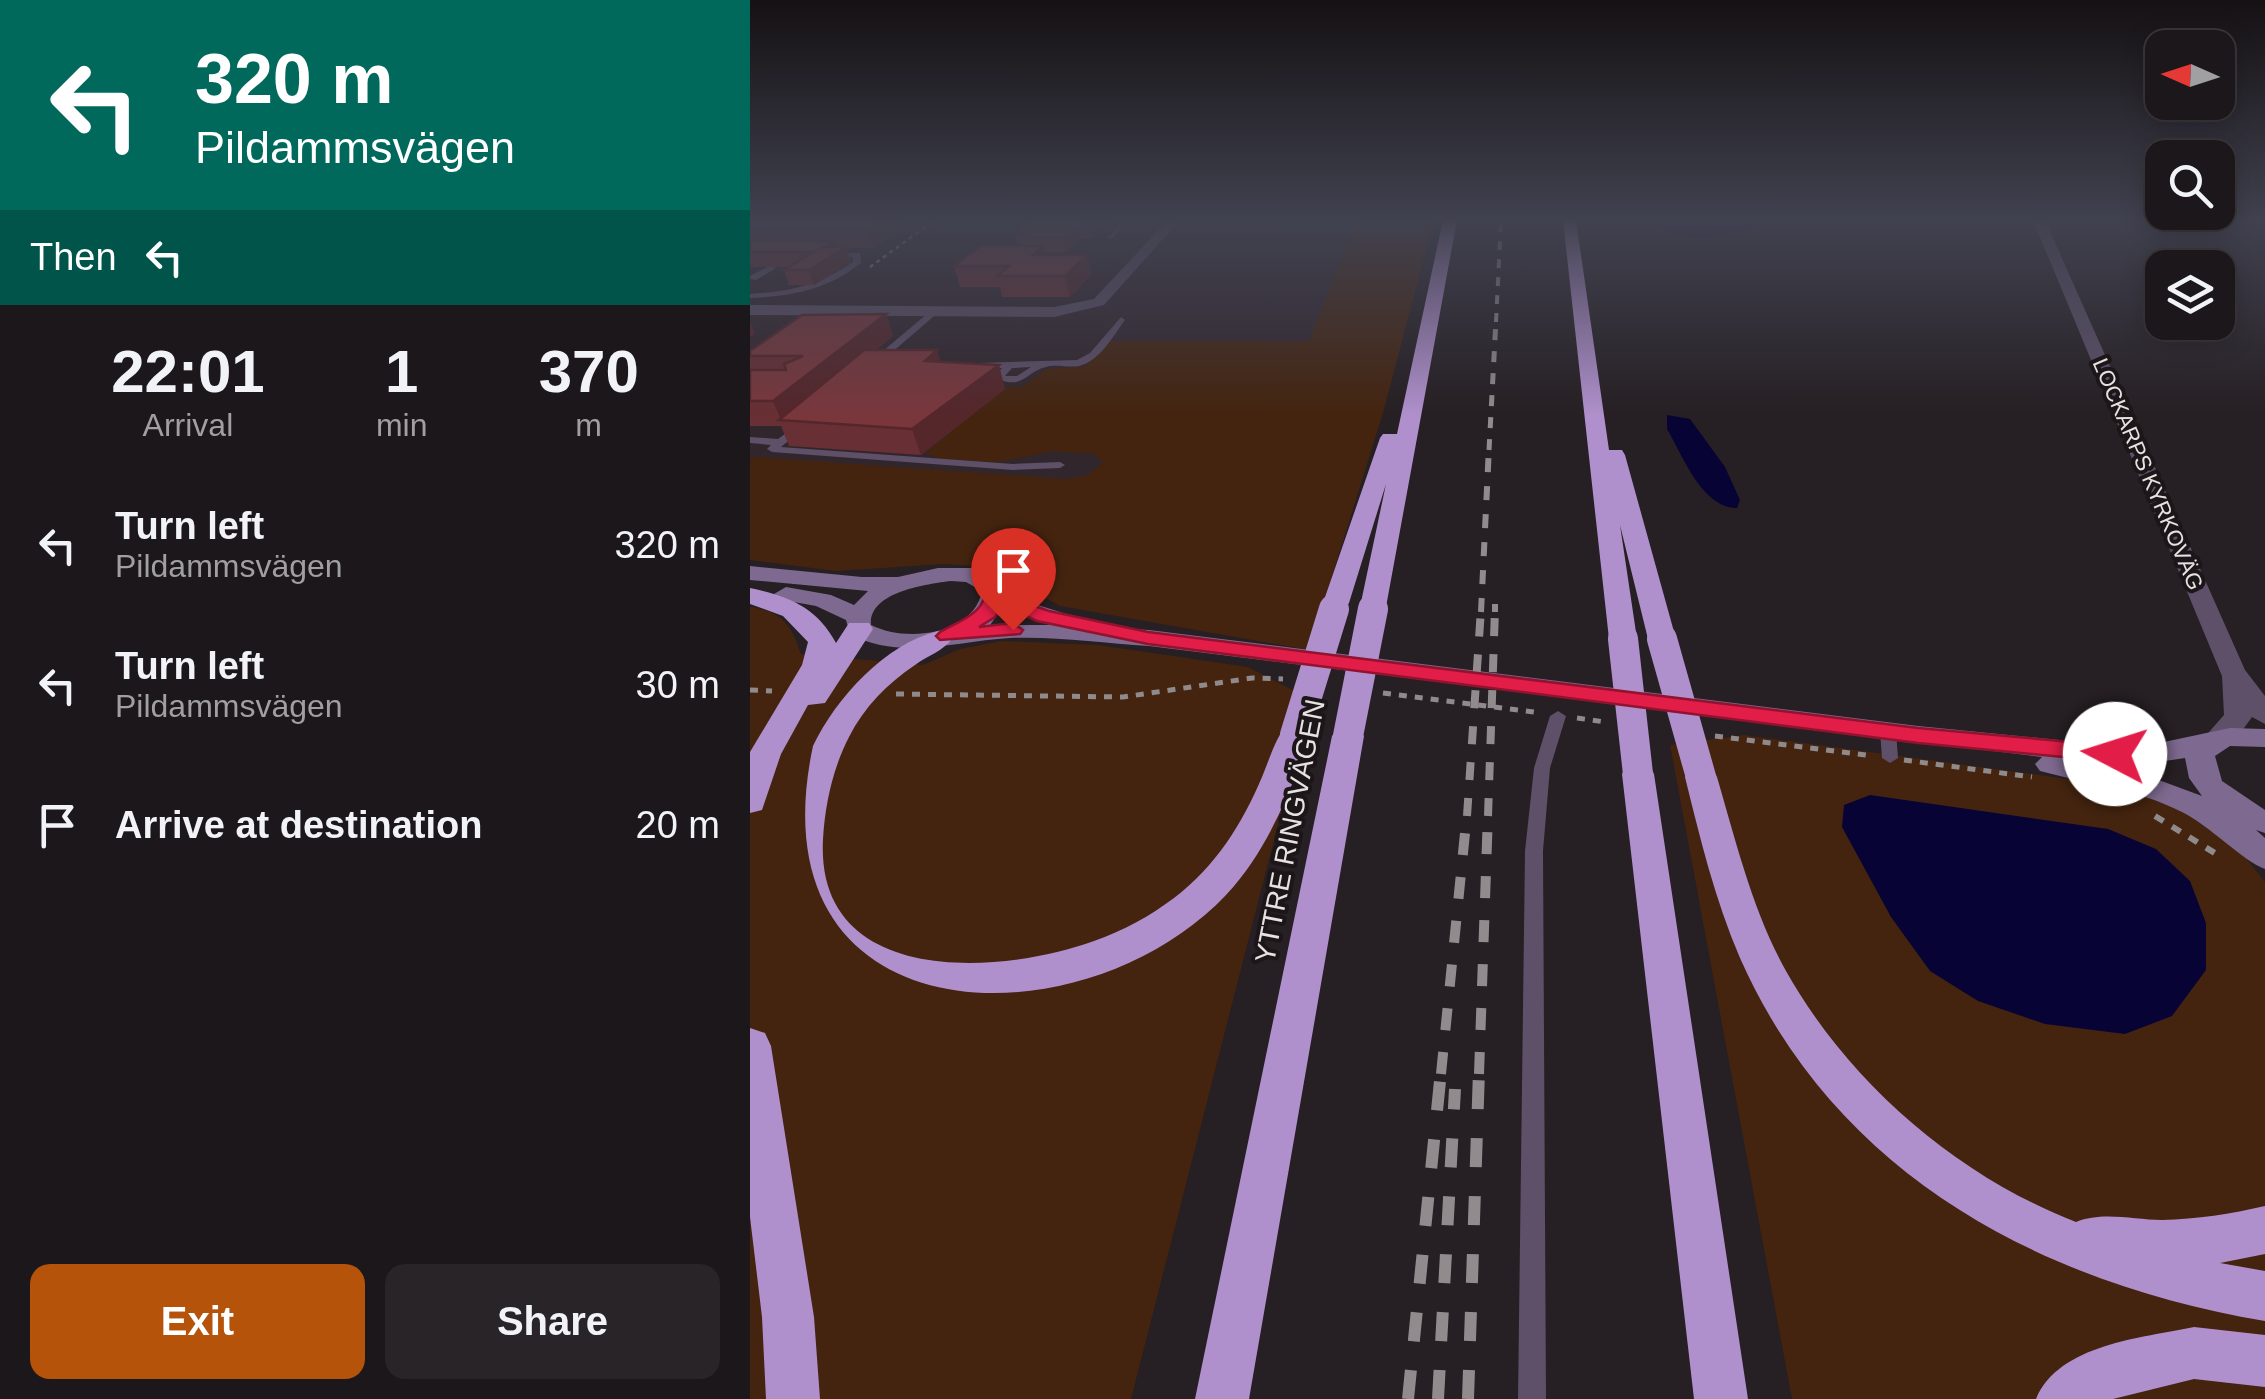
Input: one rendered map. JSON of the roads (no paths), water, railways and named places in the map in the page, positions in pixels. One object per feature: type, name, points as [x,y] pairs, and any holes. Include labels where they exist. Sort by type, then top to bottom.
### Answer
[{"type":"highway","name":"YTTRE RINGVÄGEN","points":[[1222,1399],[1437,285]]},
{"type":"highway","points":[[1577,285],[1721,1399]]},
{"type":"highway","points":[[942,637],[904,657],[866,687],[821,761],[807,818],[805,867],[820,917],[855,952],[890,969],[939,977],[998,978],[1102,955],[1143,937],[1210,889],[1235,861],[1256,828],[1295,734],[1433,307]]},
{"type":"highway","points":[[1586,356],[1742,920],[1774,986],[1811,1046],[1854,1100],[1909,1149],[1975,1195],[2045,1232],[2186,1282],[2265,1296]]},
{"type":"highway","points":[[750,593],[795,610],[812,623],[822,642],[816,665],[765,754],[750,804]]},
{"type":"highway","points":[[750,804],[777,752],[859,623]]},
{"type":"highway","points":[[750,1046],[788,1317],[793,1399]]},
{"type":"highway","points":[[2045,1232],[2123,1244],[2174,1245],[2227,1240],[2265,1230]]},
{"type":"highway","points":[[2064,1399],[2107,1372],[2194,1353],[2265,1360]]},
{"type":"main road","points":[[750,572],[862,584],[906,582]]},
{"type":"main road","points":[[859,623],[874,597],[906,582],[928,576],[971,575],[1019,608],[1148,638],[1889,745],[1918,735],[2115,754],[2172,753],[2232,736],[2265,738]]},
{"type":"main road","points":[[942,637],[988,613],[996,600],[995,588]]},
{"type":"main road","points":[[750,593],[822,600],[859,623],[870,638],[888,643],[1013,630],[1148,638]]},
{"type":"main road","points":[[1918,735],[2094,772],[2174,795],[2236,830],[2265,858]]},
{"type":"main road","points":[[2211,742],[2198,764],[2212,789],[2251,817]]},
{"type":"main road","points":[[1956,743],[2129,770],[2182,784],[2251,817]]},
{"type":"street","points":[[750,310],[1084,308],[1099,302],[1114,285]]},
{"type":"street","name":"LOCKARPS KYRKOVÄG","points":[[2067,285],[2232,672],[2265,715]]},
{"type":"street","name":"LOCKARPS KYRKOVÄG","points":[[2211,742],[2238,717],[2232,672]]},
{"type":"lane","points":[[750,296],[805,292],[824,285]]},
{"type":"lane","points":[[819,327],[842,310]]},
{"type":"lane","points":[[890,366],[870,366],[936,311]]},
{"type":"lane","points":[[969,366],[1009,366],[999,377],[1020,378],[1038,366],[1070,365],[1088,359],[1121,320]]},
{"type":"lane","points":[[811,417],[772,450],[1012,468],[1060,466]]},
{"type":"lane","points":[[750,440],[781,442]]},
{"type":"lane","points":[[1532,1399],[1534,851],[1542,768],[1558,716]]},
{"type":"railway","points":[[1496,322],[1498,285]]},
{"type":"railway","points":[[1489,450],[1496,320]]},
{"type":"railway","points":[[1481,612],[1489,447]]},
{"type":"railway","points":[[1495,604],[1495,609]]},
{"type":"railway","points":[[1467,816],[1481,609]]},
{"type":"railway","points":[[1488,816],[1495,609]]},
{"type":"railway","points":[[1441,1074],[1467,813]]},
{"type":"railway","points":[[1479,1074],[1488,813]]},
{"type":"railway","points":[[1408,1399],[1441,1071]]},
{"type":"railway","points":[[1468,1399],[1479,1071]]},
{"type":"railway","points":[[1438,1399],[1455,1089]]}]
